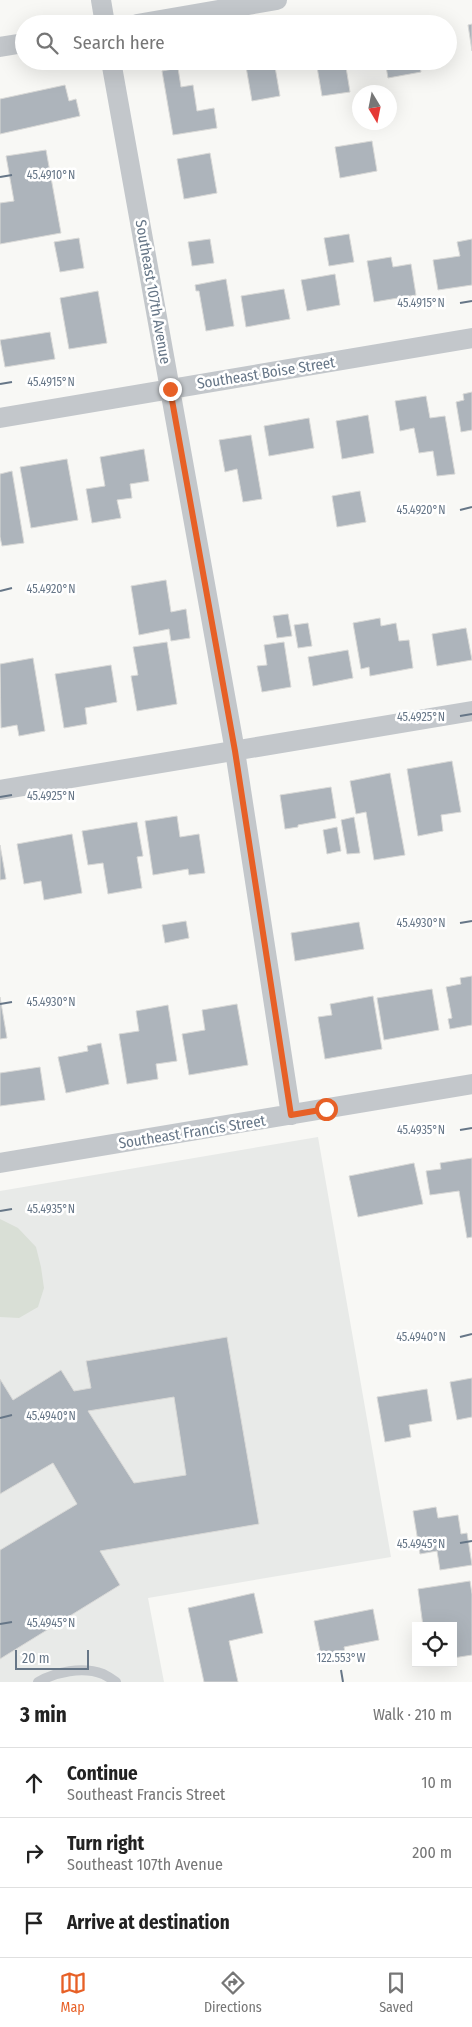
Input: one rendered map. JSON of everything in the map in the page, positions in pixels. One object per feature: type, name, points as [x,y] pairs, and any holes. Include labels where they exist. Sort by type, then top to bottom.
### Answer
[{"type":"street","points":[[101,0],[104,15]]},
{"type":"street","points":[[190,15],[277,0]]},
{"type":"street","points":[[0,47],[15,44]]},
{"type":"street","name":"Southeast 107th Avenue","points":[[113,70],[235,751],[291,1115]]},
{"type":"street","name":"Southeast Boise Street","points":[[0,418],[472,338]]},
{"type":"street","points":[[0,790],[472,710]]},
{"type":"street","name":"Southeast Francis Street","points":[[0,1164],[472,1084]]},
{"type":"lane","points":[[38,1682],[51,1674],[77,1670],[102,1673],[116,1682]]},
{"type":"shaded area","points":[[318,1137],[391,1557],[148,1598],[164,1682],[0,1682],[0,1191]]},
{"type":"shaded area","points":[[0,1219],[18,1228],[36,1247],[41,1267],[44,1288],[38,1307],[19,1318],[0,1317]]},
{"type":"building","points":[[472,24],[472,51],[468,25]]},
{"type":"building","points":[[178,70],[181,87],[193,85],[197,111],[214,108],[217,128],[173,135],[162,71]]},
{"type":"building","points":[[247,70],[276,70],[280,96],[252,101]]},
{"type":"building","points":[[318,70],[346,70],[350,92],[322,96]]},
{"type":"building","points":[[387,70],[421,70],[421,72],[388,78]]},
{"type":"building","points":[[65,85],[69,101],[76,99],[80,116],[0,134],[0,99]]},
{"type":"building","points":[[372,141],[377,171],[340,178],[335,147]]},
{"type":"building","points":[[46,150],[61,233],[0,244],[0,203],[14,201],[6,156]]},
{"type":"building","points":[[210,153],[217,193],[184,199],[177,159]]},
{"type":"building","points":[[349,234],[354,262],[329,266],[324,238]]},
{"type":"building","points":[[79,238],[84,268],[60,272],[54,242]]},
{"type":"building","points":[[210,239],[214,263],[192,266],[188,242]]},
{"type":"building","points":[[472,239],[472,285],[438,290],[433,260],[460,256],[457,242]]},
{"type":"building","points":[[391,257],[393,267],[411,264],[416,295],[374,302],[367,261]]},
{"type":"building","points":[[335,274],[340,305],[307,311],[301,280]]},
{"type":"building","points":[[226,279],[234,326],[206,331],[199,291],[196,291],[195,285]]},
{"type":"building","points":[[284,289],[290,319],[246,327],[241,296]]},
{"type":"building","points":[[98,291],[107,343],[69,349],[60,298]]},
{"type":"building","points":[[50,332],[55,359],[5,367],[0,340]]},
{"type":"building","points":[[472,392],[472,430],[461,432],[456,402],[464,400],[463,394]]},
{"type":"building","points":[[426,396],[430,418],[445,416],[455,474],[437,476],[433,451],[419,453],[414,428],[400,431],[395,401]]},
{"type":"building","points":[[368,415],[374,453],[342,459],[336,421]]},
{"type":"building","points":[[309,418],[314,448],[269,456],[264,426]]},
{"type":"building","points":[[251,435],[262,499],[243,502],[237,469],[225,472],[219,440]]},
{"type":"building","points":[[144,449],[149,481],[130,484],[132,498],[117,500],[121,518],[92,523],[86,489],[105,486],[100,457]]},
{"type":"building","points":[[67,459],[78,520],[31,528],[20,467]]},
{"type":"building","points":[[12,471],[24,543],[2,546],[0,537],[0,474]]},
{"type":"building","points":[[360,491],[366,522],[337,527],[332,496]]},
{"type":"building","points":[[166,580],[171,612],[186,609],[190,638],[171,641],[169,629],[139,635],[131,586]]},
{"type":"building","points":[[288,614],[292,636],[277,638],[273,616]]},
{"type":"building","points":[[380,618],[381,626],[396,623],[399,641],[409,640],[413,668],[370,676],[369,667],[361,669],[353,623]]},
{"type":"building","points":[[308,623],[312,646],[298,648],[294,625]]},
{"type":"building","points":[[466,628],[472,660],[437,666],[432,634]]},
{"type":"building","points":[[167,642],[177,704],[137,711],[131,676],[138,675],[133,647]]},
{"type":"building","points":[[284,642],[291,687],[262,692],[257,666],[267,665],[264,645]]},
{"type":"building","points":[[348,650],[353,678],[313,686],[308,657]]},
{"type":"building","points":[[33,658],[45,731],[19,736],[17,725],[1,728],[0,664]]},
{"type":"building","points":[[111,665],[117,702],[85,708],[87,724],[64,728],[55,674]]},
{"type":"building","points":[[452,761],[461,812],[441,815],[443,831],[418,836],[407,769]]},
{"type":"building","points":[[390,773],[405,855],[374,860],[366,812],[356,814],[350,781]]},
{"type":"building","points":[[331,787],[336,818],[285,829],[280,795]]},
{"type":"building","points":[[177,816],[180,837],[199,834],[205,873],[189,875],[188,869],[153,875],[145,821]]},
{"type":"building","points":[[354,817],[360,853],[347,854],[341,820]]},
{"type":"building","points":[[137,822],[143,856],[137,857],[142,888],[108,894],[103,863],[88,865],[82,831]]},
{"type":"building","points":[[337,827],[341,851],[327,854],[323,830]]},
{"type":"building","points":[[72,834],[82,893],[44,900],[41,881],[24,884],[17,844]]},
{"type":"building","points":[[0,845],[6,879],[0,880]]},
{"type":"building","points":[[186,921],[189,938],[165,943],[162,925]]},
{"type":"building","points":[[359,922],[364,949],[295,961],[291,933]]},
{"type":"building","points":[[472,976],[472,1025],[450,1029],[448,1019],[452,1018],[446,987],[461,984],[460,978]]},
{"type":"building","points":[[432,989],[439,1030],[384,1040],[377,998]]},
{"type":"building","points":[[373,996],[382,1049],[325,1059],[318,1017],[332,1015],[330,1004]]},
{"type":"building","points":[[0,997],[7,1038],[0,1039]]},
{"type":"building","points":[[237,1004],[248,1065],[189,1075],[182,1034],[205,1030],[202,1010]]},
{"type":"building","points":[[168,1005],[177,1061],[156,1064],[158,1079],[127,1084],[119,1034],[139,1031],[136,1011]]},
{"type":"building","points":[[101,1043],[109,1084],[66,1093],[58,1057],[88,1051],[87,1046]]},
{"type":"building","points":[[40,1067],[45,1100],[0,1106],[0,1073]]},
{"type":"building","points":[[472,1158],[472,1237],[467,1238],[459,1191],[430,1195],[426,1171],[441,1169],[440,1163]]},
{"type":"building","points":[[414,1163],[423,1204],[358,1217],[349,1176]]},
{"type":"building","points":[[227,1337],[259,1524],[100,1551],[120,1585],[0,1659],[0,1550],[77,1504],[53,1463],[0,1494],[0,1379],[13,1400],[61,1370],[74,1391],[91,1388],[86,1361]],"holes":[[[174,1397],[186,1475],[134,1483],[88,1411]]]},
{"type":"building","points":[[472,1378],[472,1417],[457,1420],[450,1382]]},
{"type":"building","points":[[427,1389],[432,1421],[409,1425],[411,1437],[385,1442],[377,1397]]},
{"type":"building","points":[[436,1507],[438,1518],[458,1515],[461,1534],[467,1533],[472,1565],[440,1570],[437,1551],[420,1554],[413,1511]]},
{"type":"building","points":[[470,1581],[472,1594],[472,1655],[457,1657],[457,1622],[422,1622],[418,1589]]},
{"type":"building","points":[[254,1593],[263,1633],[229,1641],[238,1682],[204,1682],[188,1608]]},
{"type":"building","points":[[373,1609],[379,1640],[344,1647],[346,1657],[322,1661],[314,1621]]},
{"type":"route","points":[[170,389],[235,751],[291,1115],[326,1109]]}]
